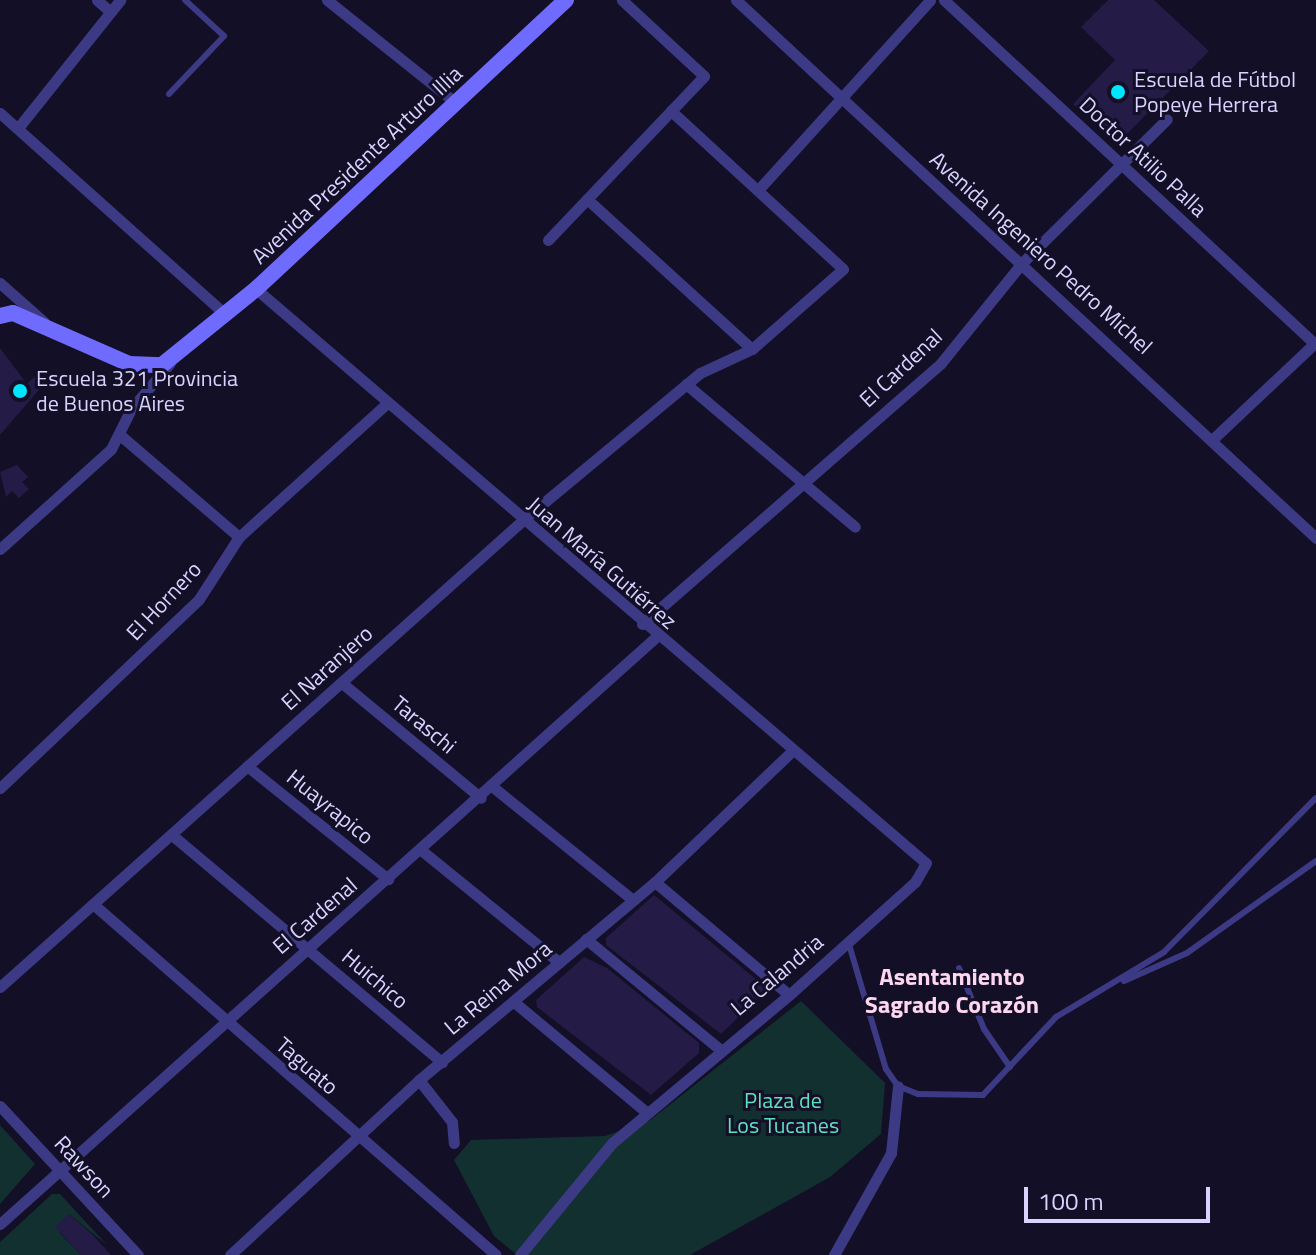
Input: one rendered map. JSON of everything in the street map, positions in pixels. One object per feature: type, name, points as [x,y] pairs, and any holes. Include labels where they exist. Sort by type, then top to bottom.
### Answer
[{"type":"street","points":[[97,0],[111,12]]},
{"type":"street","points":[[18,128],[120,0]]},
{"type":"street","points":[[327,0],[456,103]]},
{"type":"street","name":"Avenida Presidente Arturo Illia","points":[[175,358],[256,289],[566,0]]},
{"type":"street","points":[[548,240],[704,76],[622,0]]},
{"type":"street","name":"Avenida Ingeniero Pedro Michel","points":[[736,0],[1214,438],[1316,538]]},
{"type":"street","points":[[671,111],[758,190],[930,0]]},
{"type":"street","name":"Doctor Atilio Palla","points":[[944,0],[1316,343]]},
{"type":"street","points":[[0,113],[226,315]]},
{"type":"street","name":"El Cardenal","points":[[642,624],[941,363],[1022,263],[1167,119]]},
{"type":"street","name":"El Naranjero","points":[[0,987],[523,520],[686,384],[752,349],[843,269],[758,190]]},
{"type":"street","points":[[587,199],[752,349]]},
{"type":"street","points":[[0,283],[49,327]]},
{"type":"street","name":"Juan María Gutiérrez","points":[[256,289],[656,637],[926,863]]},
{"type":"street","points":[[0,316],[13,313],[129,364],[149,367],[175,358]]},
{"type":"street","points":[[1214,438],[1316,343]]},
{"type":"street","points":[[0,549],[120,435],[131,409],[175,358]]},
{"type":"street","points":[[686,384],[855,527]]},
{"type":"street","name":"El Hornero","points":[[0,788],[199,599],[239,537],[386,404]]},
{"type":"street","points":[[120,435],[239,537]]},
{"type":"street","name":"El Cardenal","points":[[0,1224],[225,1021],[481,798],[656,637]]},
{"type":"street","name":"Taraschi","points":[[342,683],[481,798]]},
{"type":"street","name":"La Reina Mora","points":[[230,1255],[419,1080],[655,882],[791,752]]},
{"type":"street","name":"Huayrapico","points":[[247,766],[388,879]]},
{"type":"street","points":[[493,787],[632,899]]},
{"type":"street","name":"Huichico","points":[[172,835],[442,1062]]},
{"type":"street","points":[[421,850],[559,962]]},
{"type":"street","name":"La Calandria","points":[[520,1255],[612,1143],[718,1048],[789,995],[915,882],[926,863]]},
{"type":"street","points":[[655,882],[789,995]]},
{"type":"street","name":"Taguato","points":[[93,904],[491,1254]]},
{"type":"street","points":[[586,939],[718,1048]]},
{"type":"street","points":[[514,1002],[646,1112]]},
{"type":"street","points":[[419,1080],[452,1122],[454,1143]]},
{"type":"street","points":[[834,1255],[891,1153],[898,1086]]},
{"type":"street","name":"Rawson","points":[[0,1106],[138,1255]]},
{"type":"lane","points":[[169,94],[224,36],[185,0]]},
{"type":"lane","points":[[848,941],[886,1069],[898,1086],[969,1098],[983,1095],[1056,1017],[1164,952],[1316,798]]},
{"type":"lane","points":[[1118,982],[1187,953],[1316,861]]},
{"type":"lane","points":[[959,968],[984,1029],[1010,1067]]},
{"type":"green space","name":"Plaza de Los Tucanes","points":[[801,1001],[885,1083],[881,1134],[830,1177],[690,1255],[517,1255],[494,1236],[454,1160],[471,1140],[605,1136],[649,1121]]},
{"type":"green space","points":[[0,1125],[35,1164],[0,1204]]},
{"type":"green space","points":[[52,1194],[60,1194],[107,1245],[69,1214],[59,1232],[81,1255],[0,1255],[0,1242]]},
{"type":"building","points":[[1108,0],[1154,0],[1209,51],[1118,143],[1073,104],[1115,60],[1081,27]]},
{"type":"building","points":[[0,348],[27,384],[42,369],[50,377],[0,435]]},
{"type":"building","points":[[17,465],[28,477],[22,482],[29,489],[19,498],[12,491],[6,497],[0,472]]},
{"type":"building","points":[[654,895],[768,989],[721,1034],[606,945],[606,938]]},
{"type":"building","points":[[584,957],[607,968],[699,1043],[699,1053],[651,1095],[537,1007],[536,1000]]},
{"type":"building","points":[[69,1214],[111,1255],[81,1255],[55,1227]]},
{"type":"place","name":"Escuela de Fútbol Popeye Herrera","points":[[1118,92]]},
{"type":"place","name":"Escuela 321 Provincia de Buenos Aires","points":[[20,391]]},
{"type":"district","name":"Asentamiento Sagrado Corazón","points":[[952,991]]}]
